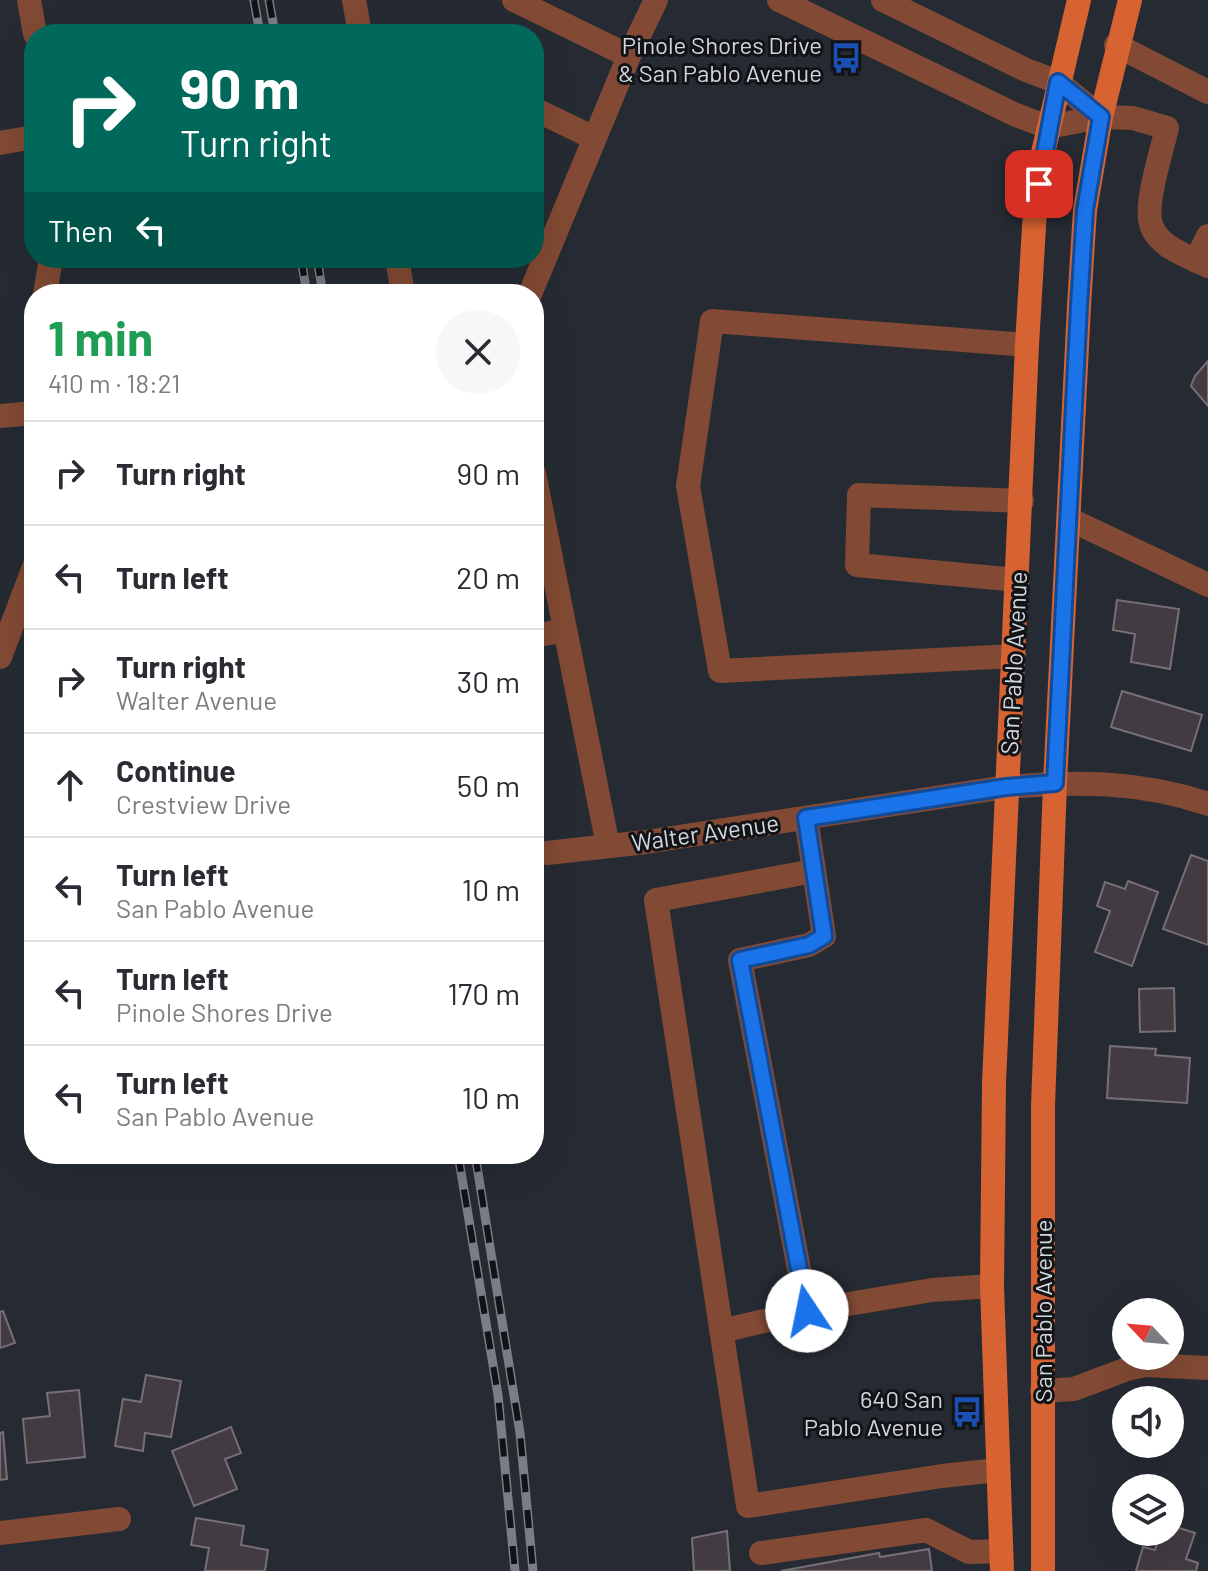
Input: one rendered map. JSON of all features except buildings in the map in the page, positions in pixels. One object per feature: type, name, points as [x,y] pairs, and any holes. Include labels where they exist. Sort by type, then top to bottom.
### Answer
[{"type":"main road","name":"San Pablo Avenue","points":[[1002,1561],[992,1286],[994,1083],[1027,345],[1035,210],[1048,127],[1079,0]]},
{"type":"main road","name":"San Pablo Avenue","points":[[1043,1571],[1043,1106],[1055,783],[1085,210],[1116,45],[1130,0]]},
{"type":"street","points":[[29,0],[33,24]]},
{"type":"street","points":[[514,0],[629,56]]},
{"type":"street","points":[[544,260],[629,56],[656,0]]},
{"type":"street","points":[[779,0],[822,9],[1016,115],[1048,127],[1101,117],[1133,118],[1167,128],[1150,208],[1152,228],[1172,249],[1202,263],[1208,236]]},
{"type":"street","points":[[883,0],[1058,82],[1101,117]]},
{"type":"street","points":[[1116,45],[1208,92]]},
{"type":"street","points":[[544,114],[594,138]]},
{"type":"street","points":[[0,143],[24,139]]},
{"type":"street","points":[[1014,656],[720,671],[688,486],[712,321],[1027,345]]},
{"type":"street","points":[[0,416],[24,414]]},
{"type":"street","points":[[1018,580],[857,565],[859,495],[1022,501]]},
{"type":"street","points":[[1069,519],[1208,585]]},
{"type":"street","points":[[544,524],[608,846]]},
{"type":"street","points":[[11,637],[24,597]]},
{"type":"street","points":[[544,634],[565,630]]},
{"type":"street","name":"Walter Avenue","points":[[547,853],[1006,787],[1055,783],[1161,789],[1208,804]]},
{"type":"street","points":[[806,818],[824,936],[809,945],[740,960],[807,1311]]},
{"type":"street","points":[[814,871],[656,900],[748,1506],[998,1470]]},
{"type":"street","points":[[721,1331],[807,1311],[932,1290],[992,1286]]},
{"type":"street","points":[[1042,1391],[1074,1389],[1145,1365],[1208,1368]]},
{"type":"street","points":[[0,1533],[119,1519]]},
{"type":"street","points":[[761,1553],[926,1530],[969,1552],[1002,1561]]},
{"type":"railway","points":[[254,0],[258,24]]},
{"type":"railway","points":[[269,0],[273,24]]},
{"type":"railway","points":[[303,268],[305,284]]},
{"type":"railway","points":[[319,268],[321,284]]},
{"type":"railway","points":[[460,1164],[498,1395],[515,1571]]},
{"type":"railway","points":[[477,1164],[520,1433],[533,1571]]},
{"type":"place","name":"Pinole Shores Drive & San Pablo Avenue","points":[[846,58]]},
{"type":"place","name":"640 San Pablo Avenue","points":[[967,1412]]},
{"type":"route","points":[[807,1311],[740,960],[809,945],[824,936],[806,818],[1006,787],[1055,783],[1085,210],[1101,117],[1058,82],[1039,184]]}]
